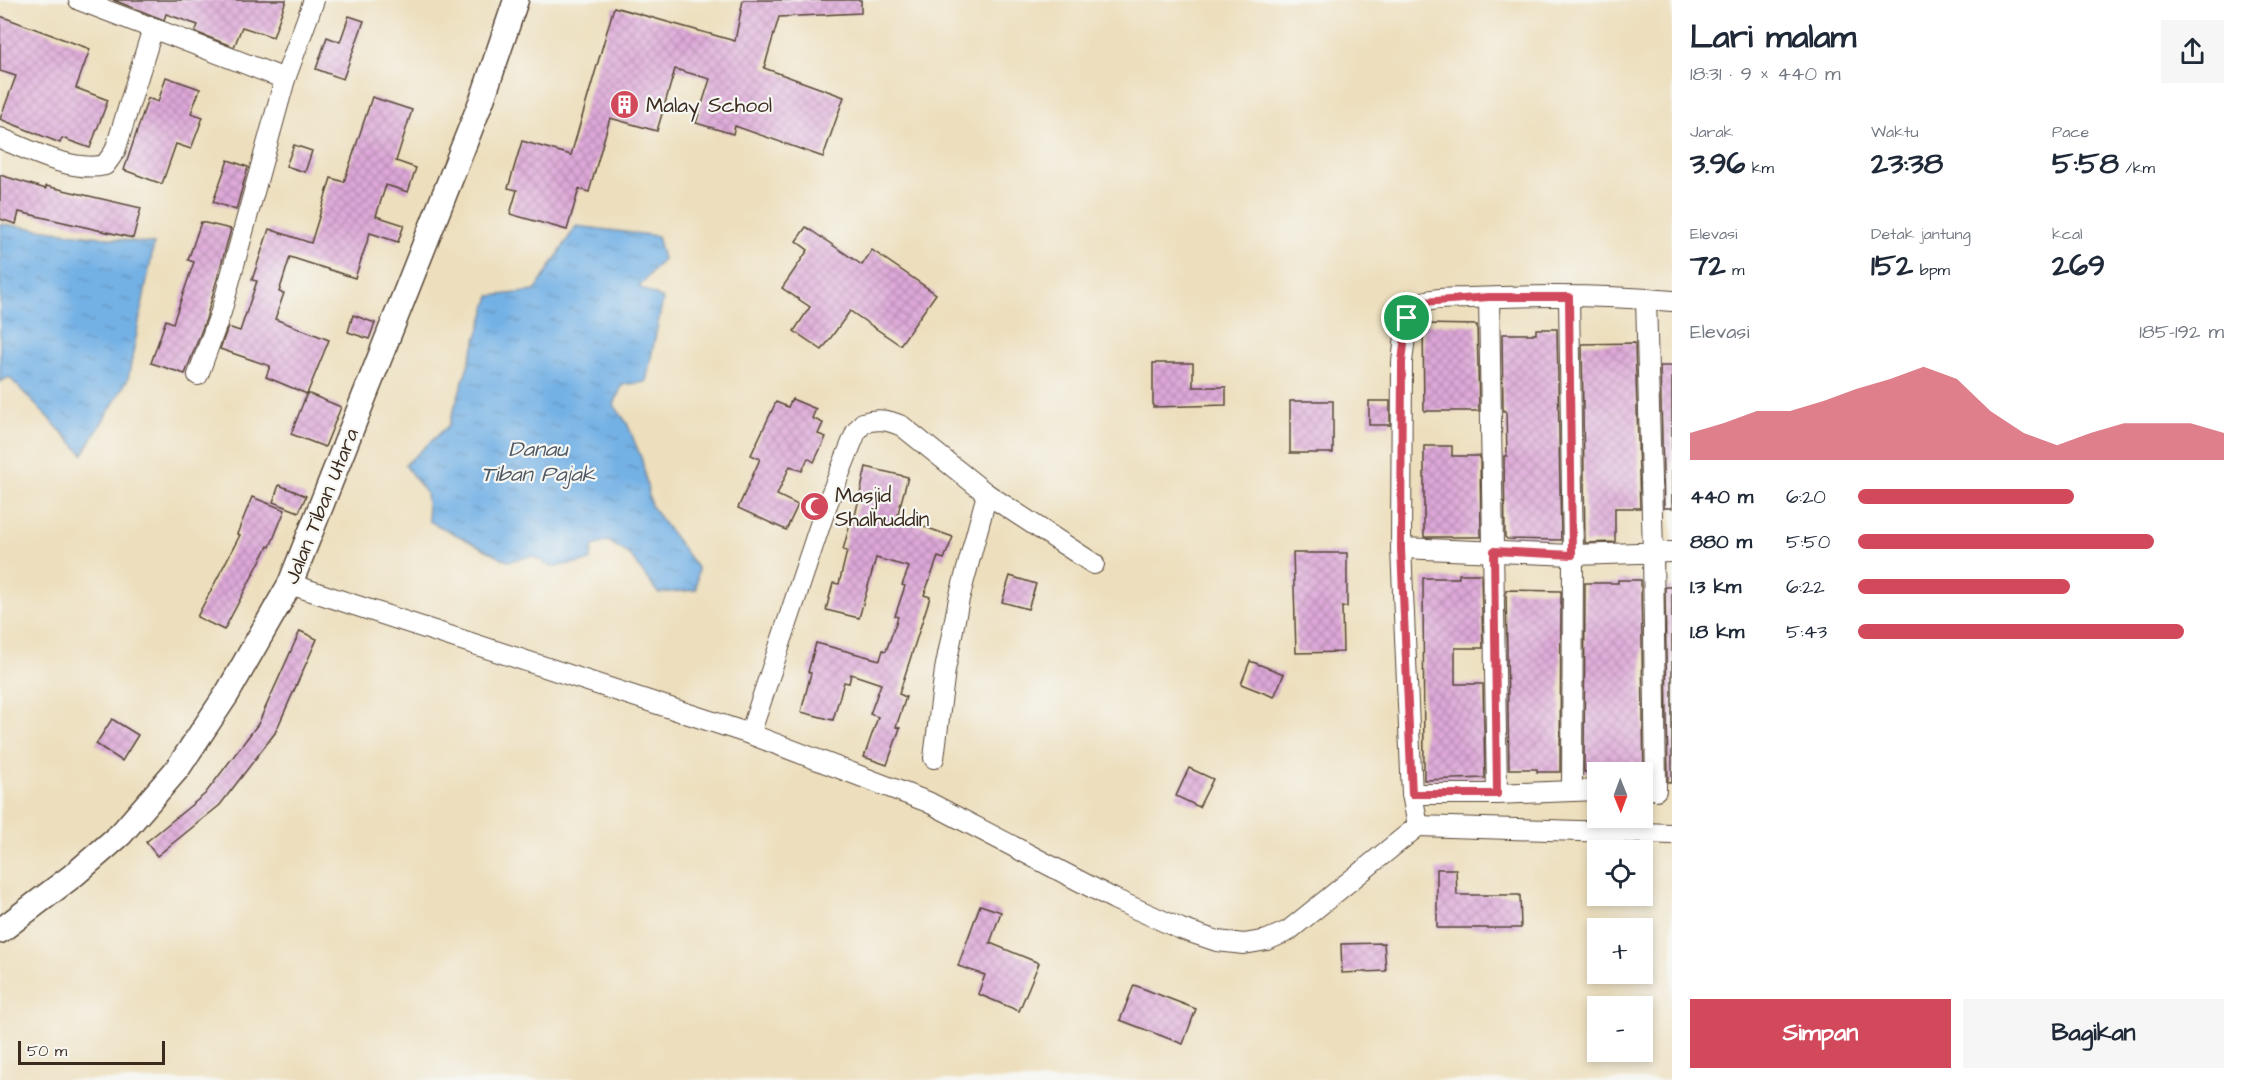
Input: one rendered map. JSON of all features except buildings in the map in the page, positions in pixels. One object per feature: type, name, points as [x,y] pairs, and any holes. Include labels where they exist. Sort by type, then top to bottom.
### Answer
[{"type":"street","points":[[79,0],[285,79]]},
{"type":"street","points":[[198,375],[221,312],[285,79],[315,0]]},
{"type":"street","name":"Jalan Tiban Utara","points":[[0,931],[75,874],[121,834],[178,768],[227,694],[291,584],[483,97],[516,0]]},
{"type":"street","points":[[0,138],[66,162],[92,168],[105,165],[115,151],[153,28]]},
{"type":"street","points":[[1489,297],[1497,794]]},
{"type":"street","points":[[1418,826],[1412,794],[1401,549],[1402,362],[1407,318],[1411,307],[1423,302],[1489,297],[1672,301]]},
{"type":"street","points":[[1569,297],[1572,790]]},
{"type":"street","points":[[1646,299],[1663,552],[1657,790]]},
{"type":"street","points":[[750,734],[826,507],[856,432],[863,423],[881,420],[902,426],[987,494],[1094,564]]},
{"type":"street","points":[[934,758],[945,670],[959,599],[987,494]]},
{"type":"street","points":[[1401,549],[1572,555],[1663,552]]},
{"type":"street","points":[[291,584],[750,734],[928,802],[1114,899],[1181,929],[1217,941],[1244,944],[1267,940],[1288,931],[1418,826],[1672,834]]},
{"type":"street","points":[[1412,794],[1497,794],[1587,790]]},
{"type":"water","points":[[0,224],[154,244],[128,379],[83,454],[9,377],[0,382]]},
{"type":"water","name":"Danau Tiban Pajak","points":[[576,226],[657,236],[663,259],[639,287],[663,299],[646,382],[622,385],[614,405],[627,423],[642,460],[651,506],[698,569],[696,590],[658,593],[629,554],[608,541],[593,546],[590,561],[551,567],[533,556],[508,561],[429,521],[426,493],[405,465],[449,425],[490,296],[535,291]]},
{"type":"place","name":"Malay School","points":[[625,105]]},
{"type":"place","name":"Masjid Shalhuddin","points":[[814,507]]},
{"type":"route","points":[[1489,297],[1569,297],[1572,555],[1494,551],[1497,794],[1412,794],[1401,549],[1402,362],[1407,318],[1411,307],[1423,302],[1489,297]]}]
